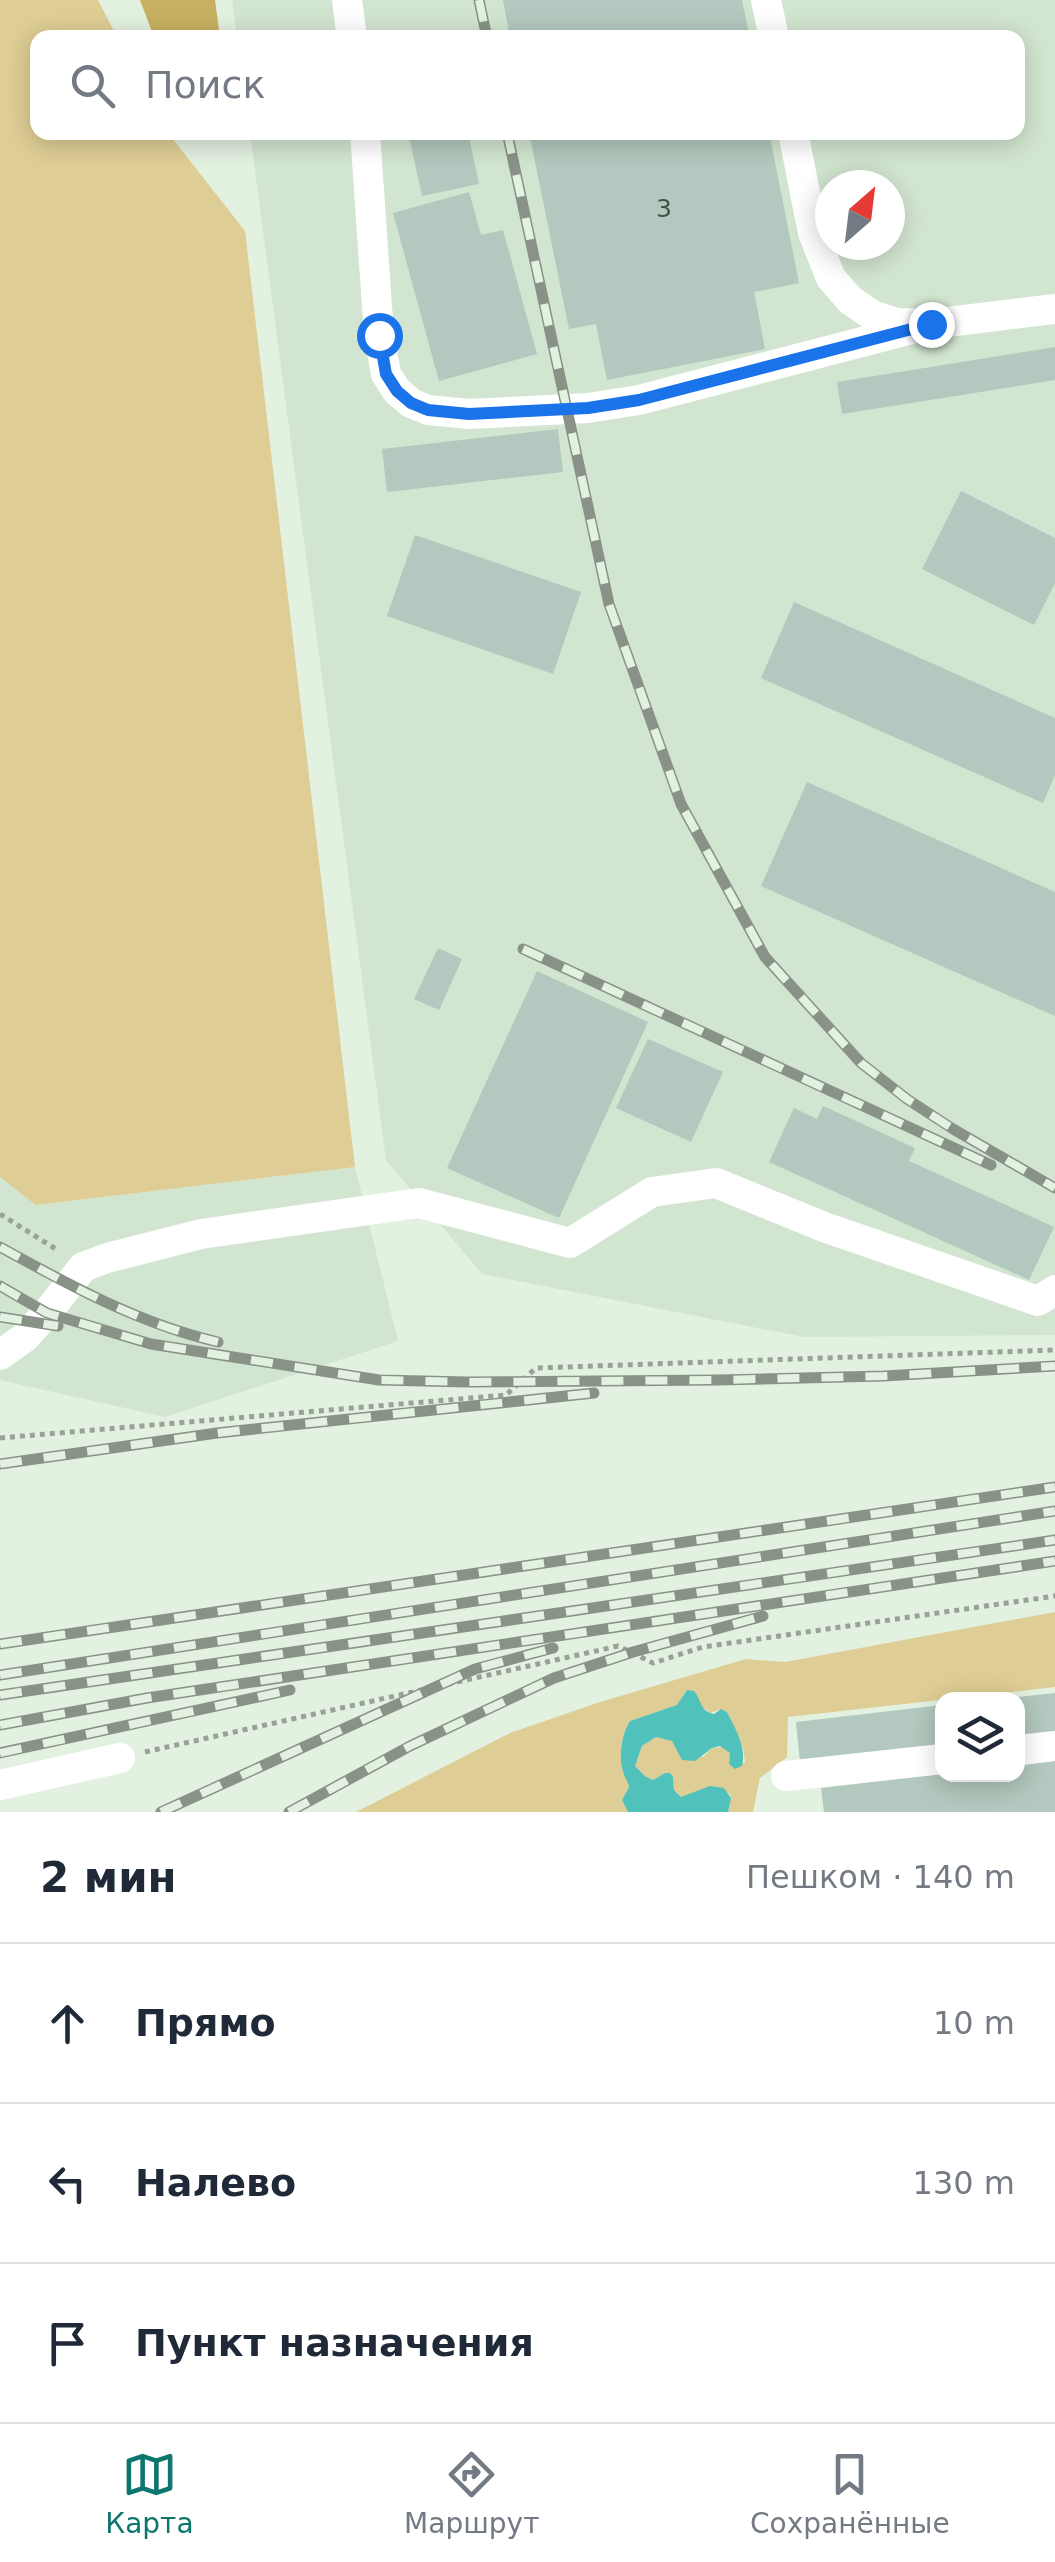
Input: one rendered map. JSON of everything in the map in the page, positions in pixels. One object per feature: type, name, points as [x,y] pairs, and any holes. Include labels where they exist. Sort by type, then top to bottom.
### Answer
[{"type":"lane","points":[[347,0],[351,30]]},
{"type":"lane","points":[[766,0],[772,30]]},
{"type":"lane","points":[[366,140],[379,335],[386,374],[397,391],[428,410],[469,414],[588,408],[639,400],[931,324],[1055,309]]},
{"type":"lane","points":[[795,140],[813,232],[831,278],[850,300],[872,315],[897,323],[931,324]]},
{"type":"lane","points":[[0,1354],[24,1338],[82,1267],[201,1234],[419,1203],[570,1243],[652,1192],[716,1183],[824,1227],[1038,1302],[1055,1290]]},
{"type":"lane","points":[[1025,1749],[1055,1746]]},
{"type":"lane","points":[[0,1785],[120,1758]]},
{"type":"lane","points":[[786,1776],[935,1760]]},
{"type":"path","points":[[0,1214],[82,1267]]},
{"type":"path","points":[[0,1438],[506,1395],[536,1368],[1055,1350]]},
{"type":"path","points":[[120,1758],[618,1646],[653,1663],[703,1647],[1055,1596]]},
{"type":"shaded area","points":[[0,0],[98,0],[113,30],[30,30],[30,140],[174,140],[245,231],[355,1167],[36,1205],[0,1177]]},
{"type":"shaded area","points":[[140,0],[215,0],[219,30],[151,30]]},
{"type":"shaded area","points":[[232,0],[1055,0],[1055,1335],[804,1337],[482,1274],[386,1160],[251,140],[1025,140],[1025,30],[236,30]]},
{"type":"shaded area","points":[[355,1167],[398,1341],[165,1417],[0,1380],[0,1177],[37,1205]]},
{"type":"shaded area","points":[[1055,1612],[1055,1687],[1010,1692],[935,1692],[935,1700],[788,1717],[787,1757],[760,1778],[753,1812],[728,1812],[731,1796],[719,1788],[681,1797],[674,1790],[673,1777],[665,1773],[653,1780],[635,1766],[642,1746],[656,1737],[703,1757],[712,1748],[724,1747],[730,1753],[729,1764],[735,1769],[745,1762],[727,1712],[721,1709],[710,1713],[701,1706],[694,1691],[686,1691],[678,1705],[630,1721],[627,1726],[621,1759],[629,1787],[622,1800],[628,1812],[356,1812],[510,1733],[746,1659],[785,1662]]},
{"type":"water","points":[[687,1690],[694,1691],[709,1713],[721,1709],[727,1712],[742,1745],[742,1766],[735,1769],[729,1764],[730,1753],[720,1746],[695,1761],[682,1760],[672,1741],[656,1737],[642,1746],[635,1766],[653,1780],[670,1773],[674,1790],[681,1797],[710,1786],[724,1788],[731,1798],[728,1812],[628,1812],[622,1800],[629,1787],[621,1759],[627,1726],[630,1721],[677,1705]]},
{"type":"building","points":[[503,0],[742,0],[748,30],[509,30]]},
{"type":"building","points":[[410,140],[470,140],[479,184],[422,196]]},
{"type":"building","points":[[531,140],[771,140],[799,283],[754,292],[765,349],[607,380],[596,324],[569,329]]},
{"type":"building","points":[[469,192],[481,235],[503,230],[537,354],[439,381],[393,213]]},
{"type":"building","points":[[1055,347],[1055,380],[842,414],[837,382]]},
{"type":"building","points":[[558,429],[563,472],[387,492],[382,449]]},
{"type":"building","points":[[961,491],[1055,538],[1055,583],[1034,625],[922,569]]},
{"type":"building","points":[[415,535],[581,592],[553,674],[387,616]]},
{"type":"building","points":[[794,602],[1055,718],[1055,775],[1043,803],[761,678]]},
{"type":"building","points":[[807,782],[1055,892],[1055,1016],[761,886]]},
{"type":"building","points":[[438,948],[462,959],[439,1010],[414,999]]},
{"type":"building","points":[[537,971],[648,1022],[559,1218],[447,1168]]},
{"type":"building","points":[[648,1039],[723,1072],[691,1142],[616,1108]]},
{"type":"building","points":[[823,1106],[915,1148],[909,1161],[1054,1227],[1029,1280],[769,1162],[794,1108],[817,1119]]},
{"type":"building","points":[[1055,1693],[1055,1733],[1025,1736],[1025,1696]]},
{"type":"building","points":[[935,1706],[935,1747],[800,1762],[796,1722]]},
{"type":"building","points":[[1055,1761],[1055,1812],[824,1812],[821,1788],[935,1775],[935,1782],[1025,1782],[1025,1765]]},
{"type":"railway","points":[[479,0],[485,30]]},
{"type":"railway","points":[[509,140],[609,604],[681,804],[765,957],[861,1063],[953,1129],[1055,1188]]},
{"type":"railway","points":[[523,949],[991,1165]]},
{"type":"railway","points":[[0,1247],[133,1314],[218,1342]]},
{"type":"railway","points":[[0,1286],[47,1313],[151,1344],[379,1380],[718,1380],[1055,1366]]},
{"type":"railway","points":[[0,1317],[58,1326]]},
{"type":"railway","points":[[0,1464],[217,1433],[594,1393]]},
{"type":"railway","points":[[0,1644],[1055,1487]]},
{"type":"railway","points":[[0,1675],[1055,1511]]},
{"type":"railway","points":[[0,1695],[1055,1540]]},
{"type":"railway","points":[[0,1725],[147,1698],[1055,1561]]},
{"type":"railway","points":[[289,1812],[410,1746],[554,1678],[763,1616]]},
{"type":"railway","points":[[161,1812],[475,1669],[553,1648]]},
{"type":"railway","points":[[0,1753],[290,1690]]},
{"type":"route","points":[[379,335],[386,374],[397,391],[428,410],[469,414],[588,408],[639,400],[931,324]]}]
